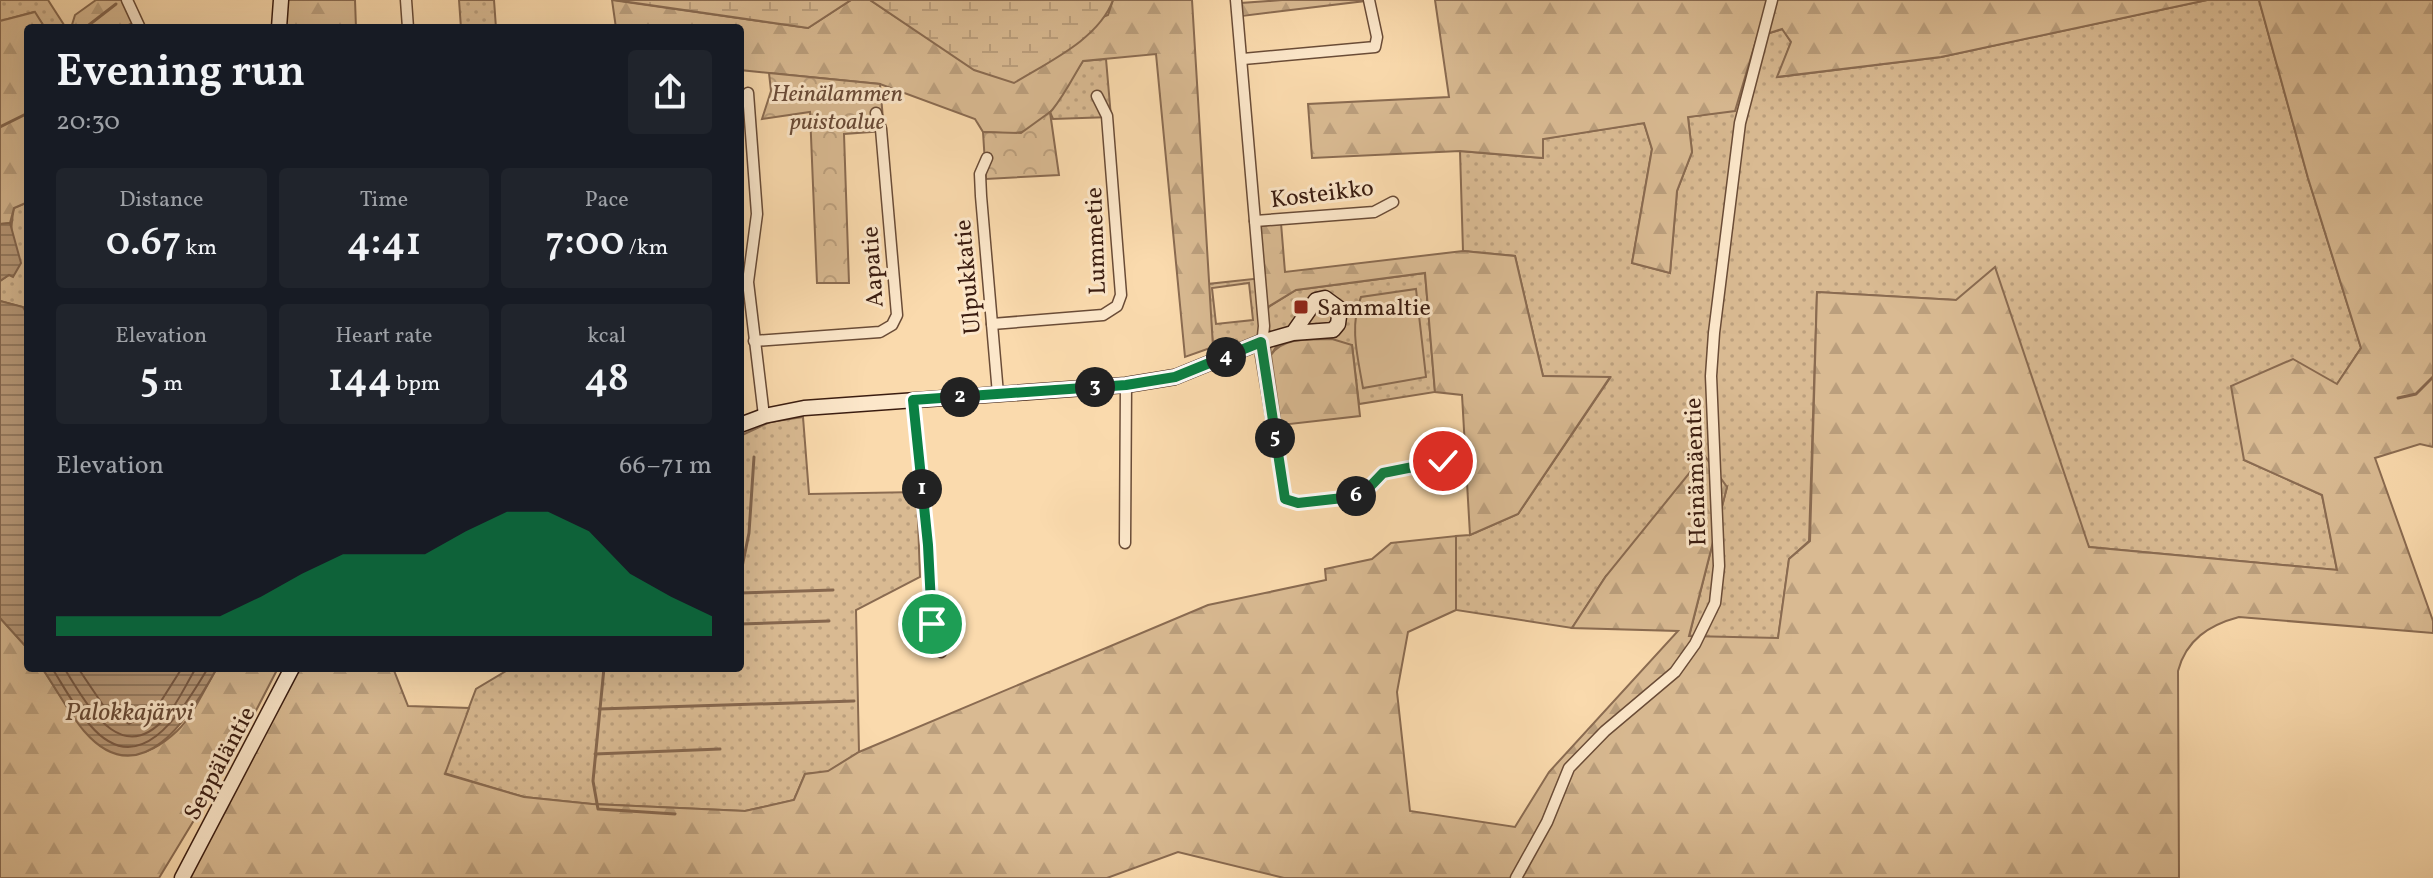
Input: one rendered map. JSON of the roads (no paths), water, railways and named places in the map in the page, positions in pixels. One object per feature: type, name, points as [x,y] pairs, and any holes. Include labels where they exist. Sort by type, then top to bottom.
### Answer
[{"type":"street","points":[[127,0],[138,24]]},
{"type":"street","points":[[279,24],[281,0]]},
{"type":"street","points":[[406,0],[408,24]]},
{"type":"street","points":[[1236,0],[1264,326],[1261,342],[1285,499],[1298,503],[1361,496],[1383,473],[1443,461]]},
{"type":"street","points":[[1243,59],[1375,47],[1377,37],[1369,0]]},
{"type":"street","name":"Heinämäentie","points":[[1516,878],[1547,822],[1569,768],[1605,731],[1675,672],[1695,644],[1715,603],[1719,566],[1711,376],[1714,333],[1740,123],[1772,0]]},
{"type":"street","points":[[748,93],[757,214],[748,282],[764,416]]},
{"type":"street","name":"Lummetie","points":[[992,324],[1103,315],[1117,306],[1121,295],[1107,116],[1097,96]]},
{"type":"street","name":"Aapatie","points":[[754,341],[880,332],[892,325],[897,315],[896,300],[881,129],[876,113]]},
{"type":"street","name":"Ulpukkatie","points":[[987,158],[980,174],[981,196],[998,394]]},
{"type":"street","name":"Kosteikko","points":[[1255,221],[1374,212],[1393,202]]},
{"type":"street","points":[[744,424],[804,408],[1126,385],[1175,377],[1261,342],[1293,333]]},
{"type":"street","points":[[1125,543],[1126,385]]},
{"type":"street","points":[[913,400],[928,545],[932,624],[941,652]]},
{"type":"street","name":"Seppäläntie","points":[[182,878],[290,672]]},
{"type":"water","points":[[10,223],[21,263],[13,277],[9,275],[0,281],[0,224]]},
{"type":"water","name":"Palokkajärvi","points":[[0,301],[24,309],[24,645],[0,618]]},
{"type":"water","name":"Palokkajärvi","points":[[45,672],[215,672],[179,726],[162,742],[144,752],[125,756],[105,749],[84,731]]},
{"type":"waterway","points":[[90,24],[116,4]]},
{"type":"waterway","points":[[0,127],[24,115]]},
{"type":"waterway","points":[[2398,398],[2416,394],[2433,377]]},
{"type":"waterway","points":[[744,557],[749,533],[754,457]]},
{"type":"waterway","points":[[744,593],[833,590]]},
{"type":"waterway","points":[[744,624],[829,621]]},
{"type":"waterway","points":[[604,672],[593,781],[598,809],[675,814]]},
{"type":"waterway","points":[[599,709],[854,701]]},
{"type":"waterway","points":[[595,754],[720,749]]},
{"type":"place","name":"Sammaltie","points":[[1301,307]]},
{"type":"park label","name":"Heinälammen puistoalue","points":[[837,107]]}]
